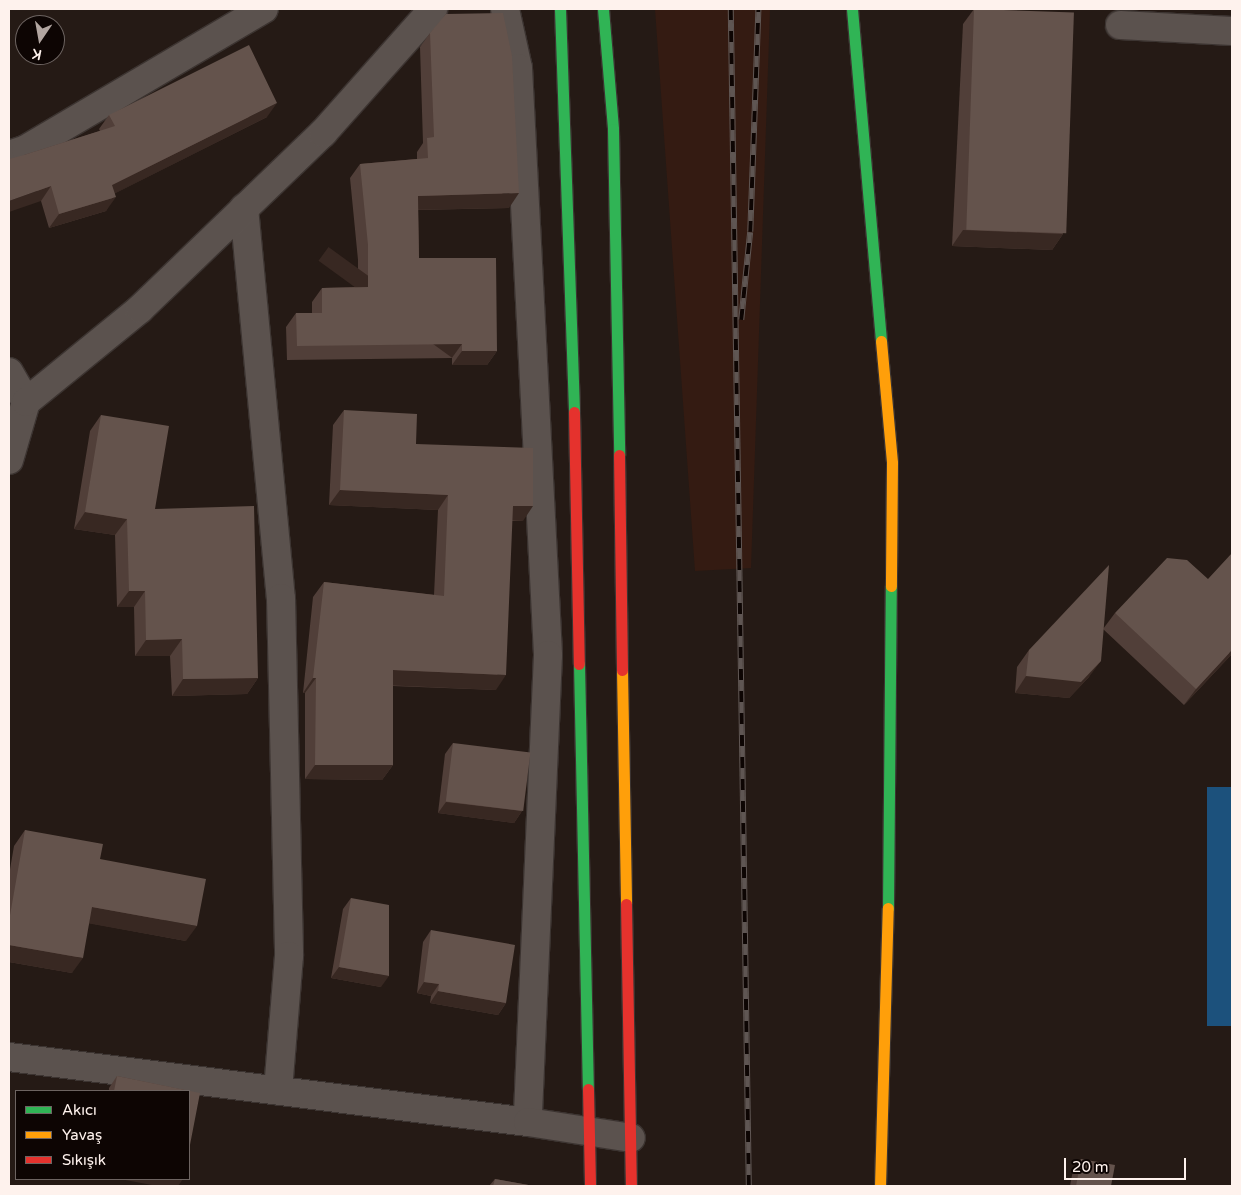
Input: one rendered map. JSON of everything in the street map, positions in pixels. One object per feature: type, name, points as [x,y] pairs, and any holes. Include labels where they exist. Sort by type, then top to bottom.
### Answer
[{"type":"main road","points":[[560,9],[571,275],[590,1186]]},
{"type":"main road","points":[[603,9],[613,129],[631,1186]]},
{"type":"main road","points":[[852,9],[892,463],[888,961],[880,1186]]},
{"type":"street","points":[[9,154],[26,149],[264,9]]},
{"type":"street","points":[[9,460],[26,402],[140,309],[322,133],[433,9]]},
{"type":"street","points":[[505,9],[518,68],[548,655],[528,1122]]},
{"type":"street","points":[[1120,25],[1232,31]]},
{"type":"street","points":[[244,208],[281,598],[289,956],[278,1091]]},
{"type":"street","points":[[9,372],[26,402]]},
{"type":"street","points":[[9,1057],[528,1122],[631,1138]]},
{"type":"shaded area","points":[[655,9],[770,9],[751,568],[695,571]]},
{"type":"water","points":[[1207,787],[1232,787],[1232,1026],[1207,1026]]},
{"type":"building","points":[[974,9],[1074,12],[1066,233],[966,230]]},
{"type":"building","points":[[503,13],[512,56],[519,193],[418,196],[419,258],[496,258],[497,351],[462,351],[462,344],[297,346],[296,313],[322,313],[322,288],[368,287],[368,245],[360,164],[428,158],[427,138],[434,137],[430,33],[446,14]]},
{"type":"building","points":[[249,45],[277,103],[112,185],[116,197],[59,214],[51,186],[9,201],[9,159],[115,126],[109,115]]},
{"type":"building","points":[[344,410],[417,414],[416,444],[533,448],[533,506],[513,506],[506,675],[393,670],[393,765],[315,765],[316,678],[313,678],[324,582],[444,596],[448,495],[340,490]]},
{"type":"building","points":[[101,415],[169,426],[155,509],[254,506],[258,678],[183,679],[182,639],[146,640],[145,591],[129,591],[127,519],[85,512]]},
{"type":"building","points":[[1232,553],[1232,650],[1196,689],[1115,613],[1167,558],[1187,560],[1208,579]]},
{"type":"building","points":[[1109,565],[1101,661],[1081,682],[1026,676],[1029,650]]},
{"type":"building","points":[[453,743],[530,753],[523,811],[446,802]]},
{"type":"building","points":[[25,830],[103,844],[100,859],[206,879],[197,926],[92,907],[83,958],[9,945],[9,921]]},
{"type":"building","points":[[351,898],[389,905],[389,976],[339,967]]},
{"type":"building","points":[[431,930],[515,945],[506,1003],[438,991],[439,984],[424,982]]},
{"type":"building","points":[[117,1076],[185,1090],[114,1090]]},
{"type":"building","points":[[190,1091],[200,1093],[190,1145]]},
{"type":"building","points":[[1081,1159],[1115,1165],[1111,1186],[1076,1186]]},
{"type":"building","points":[[495,1179],[534,1186],[493,1186]]},
{"type":"railway","points":[[731,9],[749,1186]]},
{"type":"railway","points":[[741,320],[750,232],[758,9]]},
{"type":"traffic: fast","points":[[560,9],[574,412]]},
{"type":"traffic: fast","points":[[603,9],[613,129],[619,455]]},
{"type":"traffic: fast","points":[[852,9],[881,341]]},
{"type":"traffic: fast","points":[[888,908],[891,586]]},
{"type":"traffic: fast","points":[[579,664],[588,1089]]},
{"type":"traffic: slow","points":[[881,341],[892,463],[891,586]]},
{"type":"traffic: slow","points":[[622,670],[626,904]]},
{"type":"traffic: slow","points":[[880,1186],[888,908]]},
{"type":"traffic: jam","points":[[574,412],[579,664]]},
{"type":"traffic: jam","points":[[619,455],[622,670]]},
{"type":"traffic: jam","points":[[626,904],[631,1186]]},
{"type":"traffic: jam","points":[[588,1089],[590,1186]]}]
